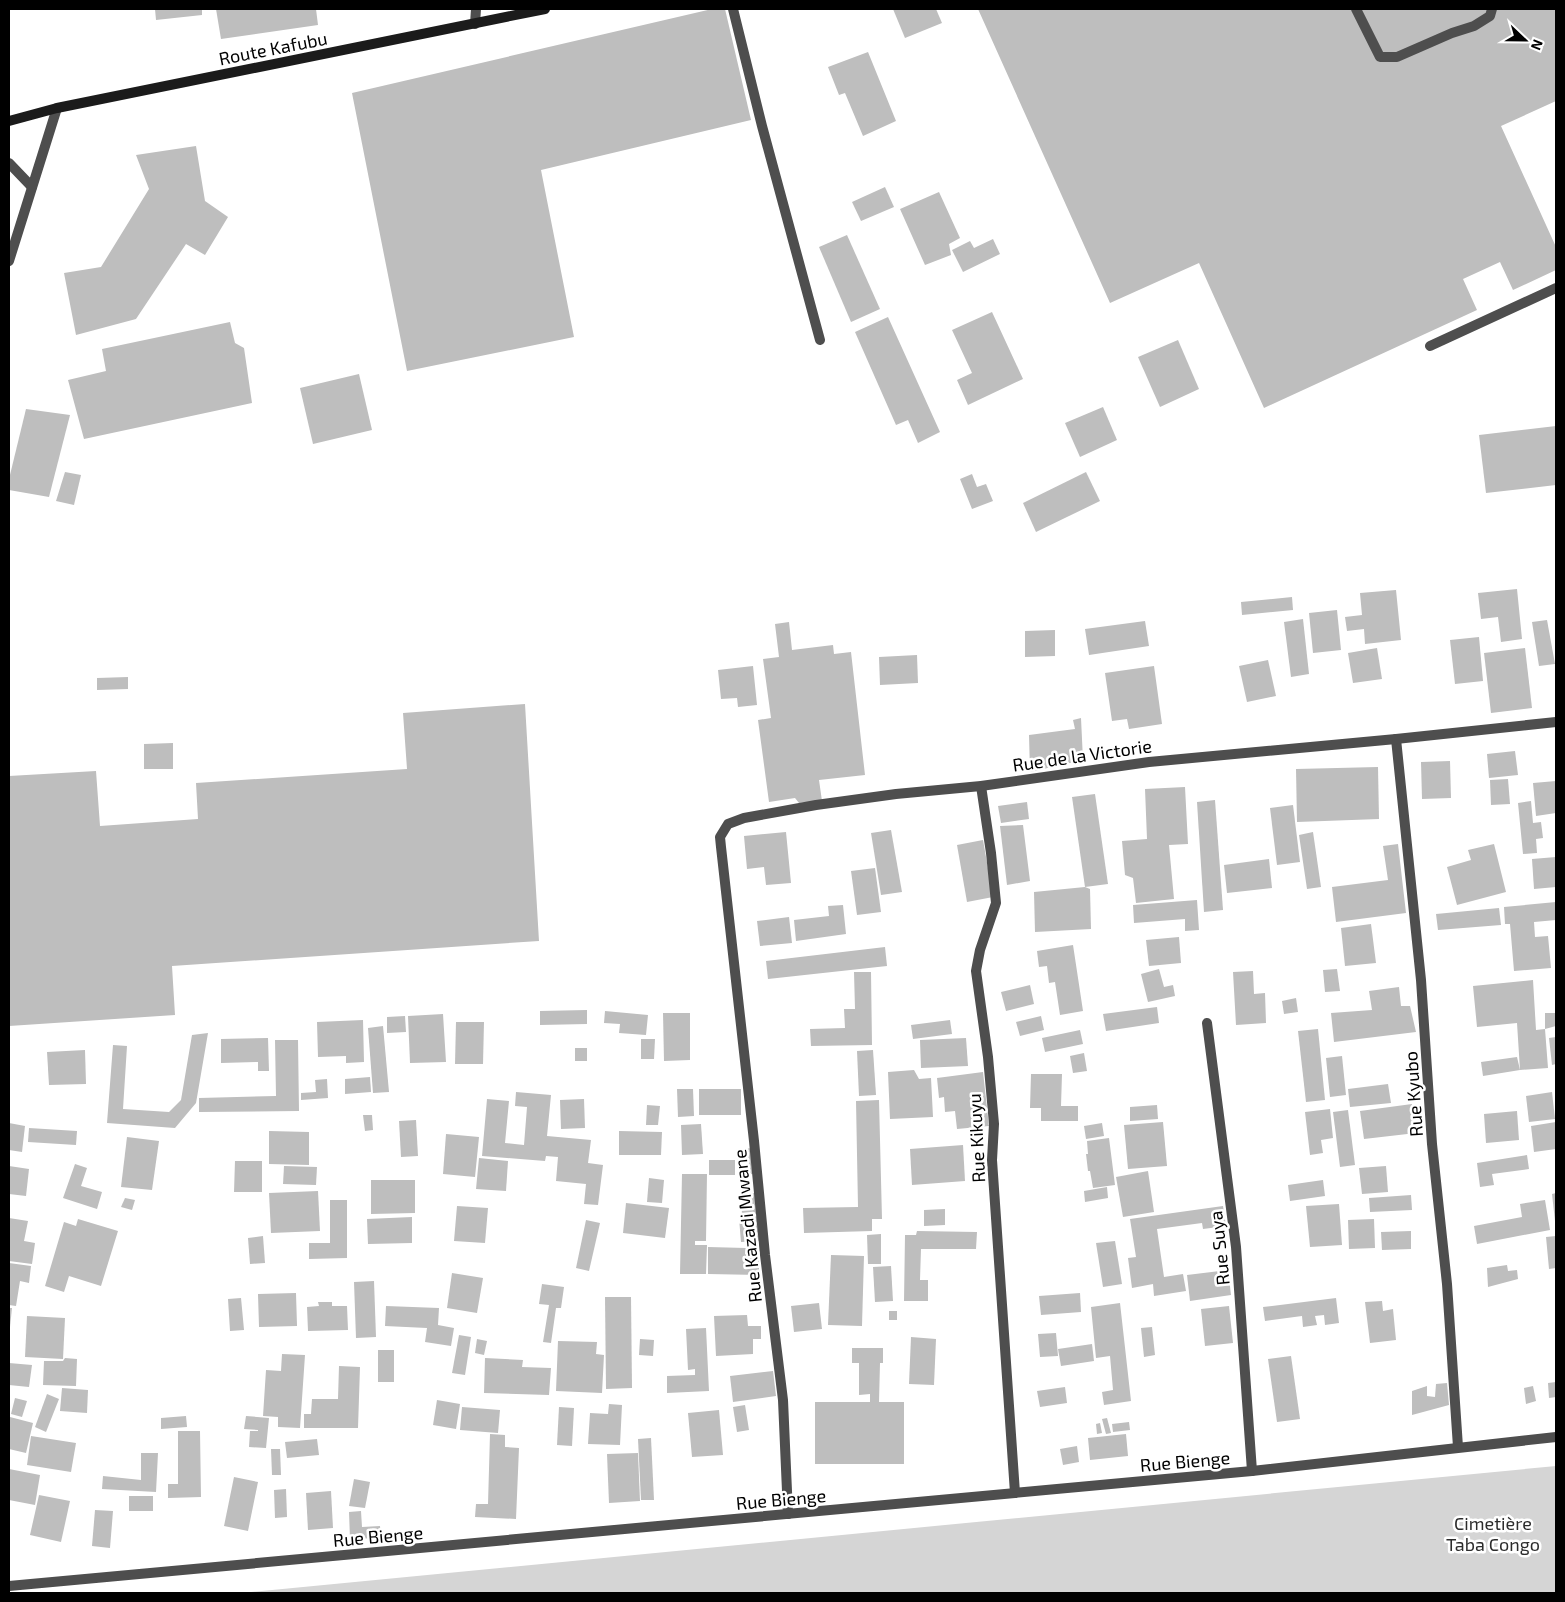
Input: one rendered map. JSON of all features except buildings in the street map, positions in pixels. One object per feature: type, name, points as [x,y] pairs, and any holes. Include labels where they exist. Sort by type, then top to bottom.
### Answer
[{"type":"main road","name":"Route Kafubu","points":[[9,121],[57,108],[545,9]]},
{"type":"street","points":[[475,24],[476,9]]},
{"type":"street","points":[[733,9],[762,126],[820,340]]},
{"type":"street","points":[[1356,9],[1380,58],[1397,57],[1452,33],[1474,26],[1490,16],[1492,9]]},
{"type":"street","points":[[9,261],[57,108]]},
{"type":"street","points":[[9,163],[32,187]]},
{"type":"street","points":[[1430,346],[1556,288]]},
{"type":"street","name":"Rue de la Victorie","points":[[731,935],[720,837],[728,824],[744,818],[816,805],[896,794],[981,786],[1149,762],[1556,722]]},
{"type":"street","name":"Rue Kyubo","points":[[1396,739],[1421,980],[1432,1144],[1447,1284],[1458,1447]]},
{"type":"street","name":"Rue Kikuyu","points":[[981,786],[996,903],[980,950],[976,971],[988,1057],[994,1124],[992,1160],[1015,1493]]},
{"type":"street","name":"Rue Kazadi Mwane","points":[[731,935],[765,1255],[783,1400],[788,1514]]},
{"type":"street","name":"Rue Suya","points":[[1207,1023],[1236,1246],[1252,1471]]},
{"type":"street","name":"Rue Bienge","points":[[9,1586],[1252,1471],[1556,1437]]},
{"type":"green space","name":"Cimetière Taba Congo","points":[[1556,1466],[1556,1593],[241,1593]]}]
